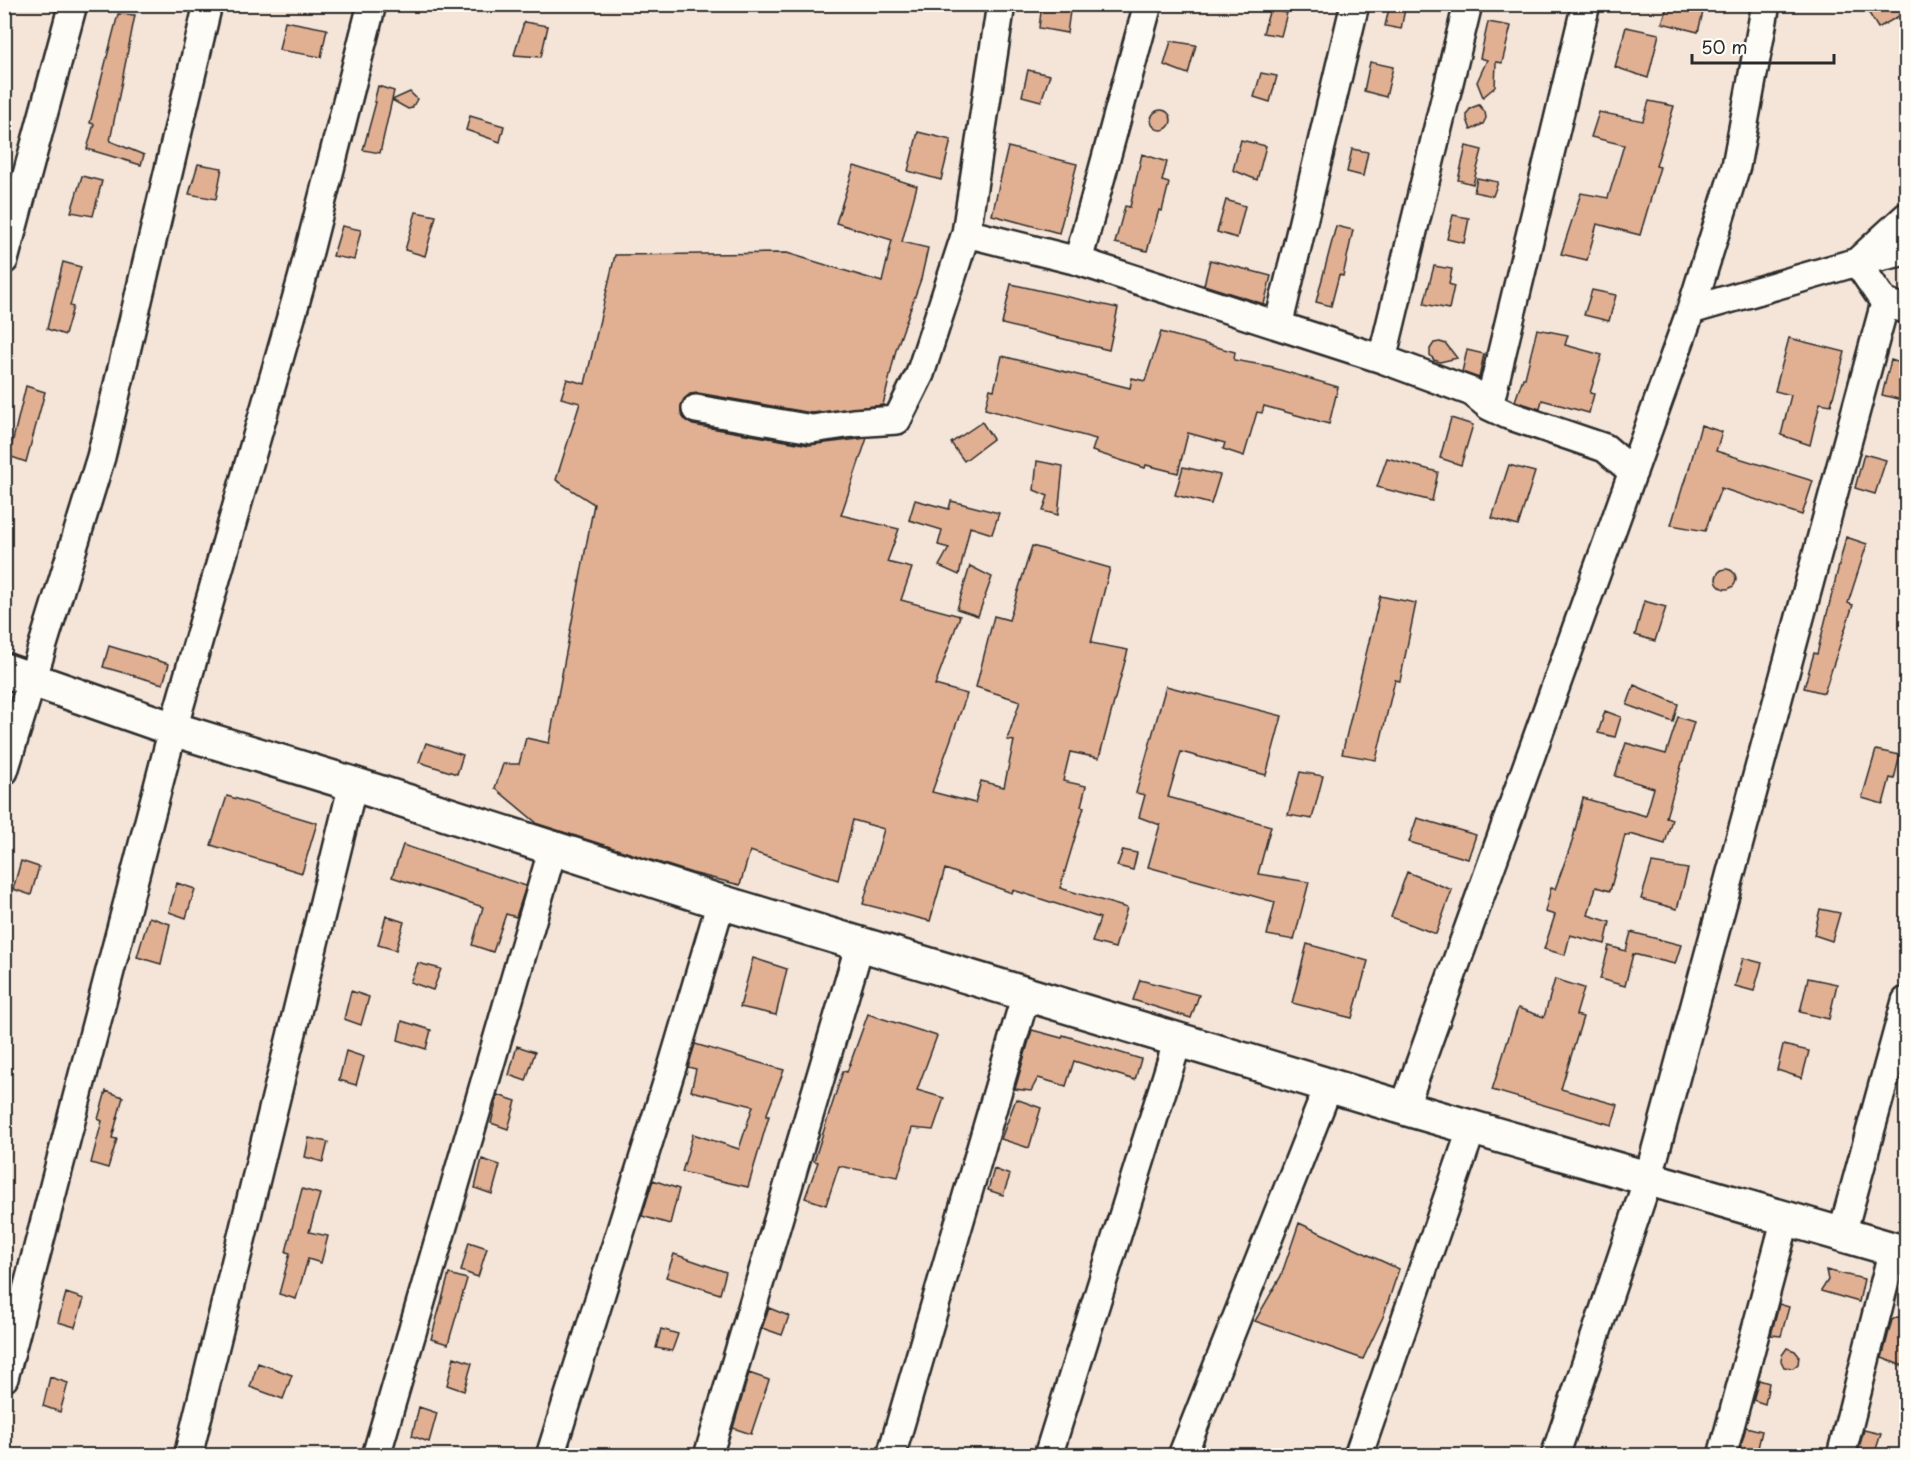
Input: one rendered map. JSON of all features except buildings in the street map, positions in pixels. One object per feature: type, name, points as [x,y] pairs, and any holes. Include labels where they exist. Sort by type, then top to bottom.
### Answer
[{"type":"main road","points":[[19,674],[173,729],[721,902],[1404,1108],[1900,1251]]},
{"type":"street","points":[[4,260],[73,4]]},
{"type":"street","points":[[4,771],[19,674],[101,457],[208,4]]},
{"type":"street","points":[[4,1378],[173,729],[302,279],[372,4]]},
{"type":"street","points":[[696,409],[812,429],[897,420],[920,374],[966,233],[1001,4]]},
{"type":"street","points":[[1078,261],[1148,4]]},
{"type":"street","points":[[1280,318],[1355,4]]},
{"type":"street","points":[[1382,359],[1468,4]]},
{"type":"street","points":[[1489,406],[1586,4]]},
{"type":"street","points":[[1404,1108],[1691,310],[1736,166],[1766,4]]},
{"type":"street","points":[[1857,262],[1906,217]]},
{"type":"street","points":[[966,233],[1078,261],[1382,359],[1472,392],[1489,406],[1508,415],[1605,448],[1633,472]]},
{"type":"street","points":[[1691,310],[1857,262],[1906,251]]},
{"type":"street","points":[[1555,1455],[1648,1179],[1896,306],[1857,262]]},
{"type":"street","points":[[188,1455],[353,784]]},
{"type":"street","points":[[376,1455],[553,848]]},
{"type":"street","points":[[550,1455],[670,1075],[721,902]]},
{"type":"street","points":[[708,1455],[860,944]]},
{"type":"street","points":[[891,1455],[1026,994]]},
{"type":"street","points":[[1842,1234],[1906,1001]]},
{"type":"street","points":[[1048,1455],[1178,1040]]},
{"type":"street","points":[[1182,1455],[1329,1085]]},
{"type":"street","points":[[1358,1455],[1472,1128]]},
{"type":"street","points":[[1722,1455],[1786,1218]]},
{"type":"street","points":[[1841,1455],[1900,1251]]}]
